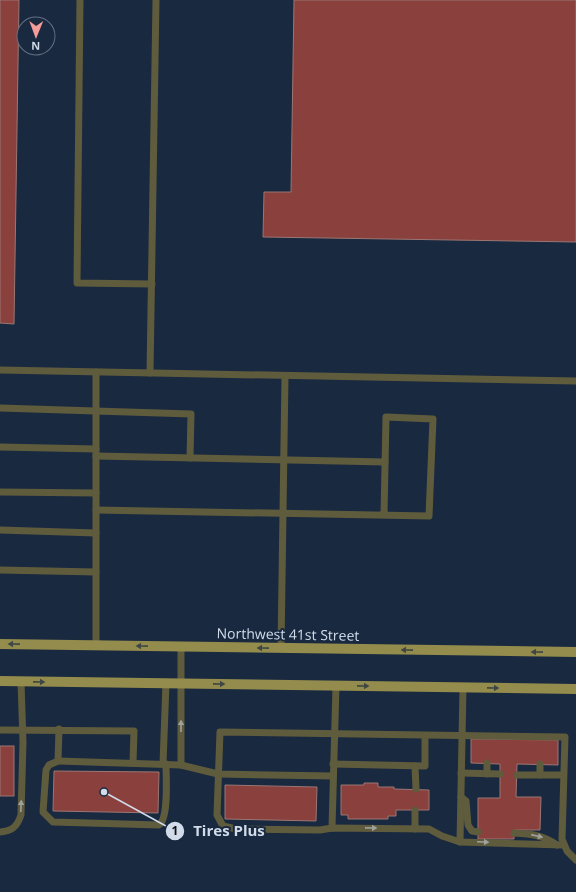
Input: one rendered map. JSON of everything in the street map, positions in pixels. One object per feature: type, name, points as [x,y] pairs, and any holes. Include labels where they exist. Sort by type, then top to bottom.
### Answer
[{"type":"main road","name":"Northwest 41st Street","points":[[0,644],[576,652]]},
{"type":"main road","points":[[0,681],[576,689]]},
{"type":"lane","points":[[80,0],[77,283],[152,284]]},
{"type":"lane","points":[[150,373],[156,0]]},
{"type":"lane","points":[[0,370],[576,381]]},
{"type":"lane","points":[[96,372],[96,645]]},
{"type":"lane","points":[[281,648],[285,376]]},
{"type":"lane","points":[[0,408],[192,414],[190,458]]},
{"type":"lane","points":[[96,510],[429,516],[433,419],[386,418],[384,515]]},
{"type":"lane","points":[[0,447],[190,458],[385,462]]},
{"type":"lane","points":[[0,492],[96,493]]},
{"type":"lane","points":[[0,530],[96,533]]},
{"type":"lane","points":[[0,570],[96,572]]},
{"type":"lane","points":[[181,647],[181,765]]},
{"type":"lane","points":[[0,832],[16,826],[21,816],[23,729],[21,682]]},
{"type":"lane","points":[[166,683],[165,764],[165,814],[162,822],[159,825],[57,823],[49,819],[45,815],[43,808],[46,770],[49,765],[58,761],[165,764],[181,765],[218,774],[333,776]]},
{"type":"lane","points":[[332,828],[336,686]]},
{"type":"lane","points":[[460,842],[462,688]]},
{"type":"lane","points":[[58,761],[59,729]]},
{"type":"lane","points":[[0,730],[134,730],[133,763]]},
{"type":"lane","points":[[220,732],[461,736],[488,738],[565,737],[562,839],[560,845],[460,842],[442,836],[429,829],[236,829],[223,826],[217,815],[220,732]]},
{"type":"lane","points":[[333,764],[425,766],[425,736]]},
{"type":"lane","points":[[487,774],[488,763]]},
{"type":"lane","points":[[540,764],[540,775]]},
{"type":"lane","points":[[415,766],[416,790]]},
{"type":"lane","points":[[461,773],[500,774]]},
{"type":"lane","points":[[517,775],[563,775]]},
{"type":"lane","points":[[461,797],[466,801],[468,825],[472,831],[478,832]]},
{"type":"lane","points":[[415,810],[415,829]]},
{"type":"lane","points":[[514,833],[536,834],[548,839],[560,845],[576,860]]},
{"type":"building","points":[[0,0],[19,0],[19,16],[16,16],[16,56],[18,56],[14,324],[0,323]]},
{"type":"building","points":[[294,0],[576,0],[576,242],[263,237],[264,192],[291,192]]},
{"type":"building","points":[[471,739],[558,740],[558,765],[517,764],[516,797],[541,797],[540,830],[514,830],[514,839],[478,839],[478,798],[500,798],[500,764],[471,763]]},
{"type":"building","points":[[0,746],[14,746],[14,796],[0,796]]},
{"type":"building","points":[[54,771],[159,772],[158,813],[53,811]]},
{"type":"building","points":[[364,783],[378,783],[378,787],[394,787],[394,789],[429,790],[429,810],[396,810],[396,816],[388,816],[388,819],[348,819],[348,815],[341,815],[341,785],[364,785]]},
{"type":"building","points":[[225,785],[317,787],[316,821],[225,819]]},
{"type":"place","name":"Tires Plus","points":[[104,792]]}]
